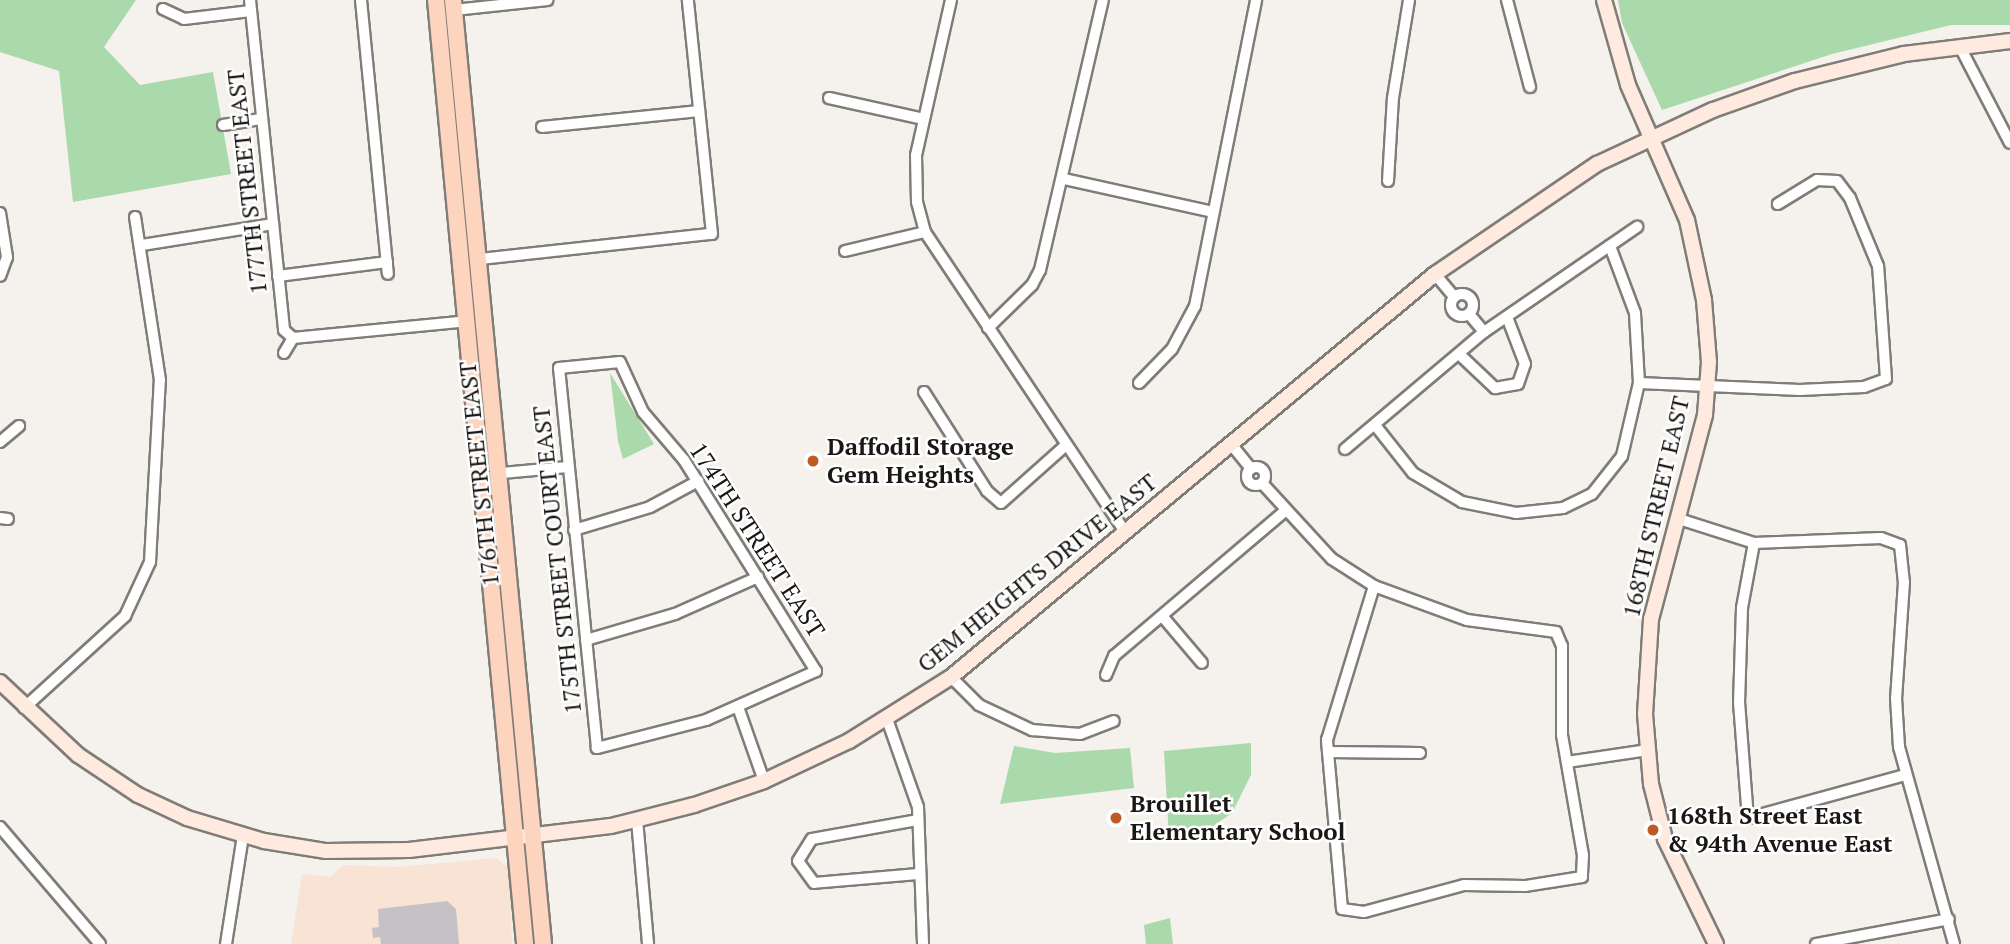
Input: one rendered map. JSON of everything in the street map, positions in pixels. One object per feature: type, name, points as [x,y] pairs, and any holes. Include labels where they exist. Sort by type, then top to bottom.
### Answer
[{"type":"main road","name":"176TH STREET EAST","points":[[436,0],[518,838],[525,944]]},
{"type":"main road","name":"176TH STREET EAST","points":[[453,4],[537,837],[543,944]]},
{"type":"main road","points":[[445,94],[459,146],[471,254],[480,259]]},
{"type":"main road","points":[[468,321],[478,326],[486,396],[497,428]]},
{"type":"street","points":[[278,276],[388,268],[361,0]]},
{"type":"street","points":[[453,4],[547,0]]},
{"type":"street","points":[[480,259],[712,234],[688,0]]},
{"type":"street","points":[[951,0],[924,119],[915,178],[925,232],[1065,446],[1125,531]]},
{"type":"street","points":[[988,328],[1026,292],[1040,270],[1064,179],[1103,0]]},
{"type":"street","points":[[1139,383],[1172,349],[1195,306],[1256,0]]},
{"type":"street","points":[[1388,181],[1391,110],[1409,0]]},
{"type":"street","points":[[1507,0],[1530,87]]},
{"type":"street","name":"168TH STREET EAST","points":[[1604,0],[1617,53],[1699,264],[1708,331],[1707,388],[1679,519],[1651,619],[1648,750],[1665,839],[1716,944]]},
{"type":"street","points":[[163,9],[184,19],[251,5]]},
{"type":"street","name":"177TH STREET EAST","points":[[251,5],[284,330],[293,338]]},
{"type":"street","name":"GEM HEIGHTS DRIVE EAST","points":[[0,682],[24,708],[78,755],[138,795],[243,836],[369,852],[537,837],[637,821],[764,781],[887,719],[951,677],[1435,274],[1562,185],[1651,137],[1796,81],[1960,47],[2010,41]]},
{"type":"street","points":[[1960,47],[2010,143]]},
{"type":"street","points":[[829,98],[924,119]]},
{"type":"street","points":[[542,127],[699,111]]},
{"type":"street","points":[[223,125],[261,119]]},
{"type":"street","points":[[1064,179],[1213,212]]},
{"type":"street","points":[[1639,383],[1800,390],[1883,382],[1889,372],[1878,266],[1840,183],[1807,182],[1778,204]]},
{"type":"street","points":[[0,213],[7,257],[0,276]]},
{"type":"street","points":[[24,708],[120,622],[148,570],[160,380],[142,245],[135,217]]},
{"type":"street","points":[[142,245],[273,224]]},
{"type":"street","points":[[1345,449],[1484,332],[1637,227]]},
{"type":"street","points":[[845,251],[925,232]]},
{"type":"street","points":[[1375,425],[1413,473],[1444,494],[1480,507],[1533,512],[1577,503],[1607,481],[1628,441],[1639,383],[1633,302],[1610,246]]},
{"type":"street","points":[[1435,274],[1454,297],[1453,313],[1469,314]]},
{"type":"street","points":[[1454,297],[1470,298],[1469,314],[1484,332]]},
{"type":"street","points":[[1459,354],[1496,388],[1518,384],[1525,364],[1507,317]]},
{"type":"street","points":[[284,353],[293,338],[468,321]]},
{"type":"street","name":"174TH STREET EAST","points":[[559,368],[621,362],[643,412],[698,481],[816,671],[738,707]]},
{"type":"street","name":"175TH STREET COURT EAST","points":[[559,368],[597,748],[663,734],[738,707]]},
{"type":"street","points":[[924,393],[987,491],[1001,503],[1065,446]]},
{"type":"street","points":[[0,442],[19,426]]},
{"type":"street","points":[[1231,444],[1251,469],[1250,481],[1262,483],[1332,559],[1374,586],[1467,620],[1556,632],[1563,658],[1560,711],[1582,877],[1525,886],[1464,885],[1378,909],[1346,911],[1337,892],[1328,752],[1332,712],[1374,586]]},
{"type":"street","points":[[502,473],[568,467]]},
{"type":"street","points":[[574,530],[640,511],[698,481]]},
{"type":"street","points":[[1106,675],[1114,656],[1285,511]]},
{"type":"street","points":[[1679,519],[1754,543],[1881,538],[1900,545],[1904,582],[1896,721],[1905,775],[1949,919],[1954,944]]},
{"type":"street","points":[[1754,543],[1742,608],[1739,702],[1748,818],[1905,775]]},
{"type":"street","points":[[586,640],[675,614],[758,578]]},
{"type":"street","points":[[1163,617],[1202,663]]},
{"type":"street","points":[[951,677],[979,705],[1032,730],[1080,734],[1114,721]]},
{"type":"street","points":[[738,707],[764,781]]},
{"type":"street","points":[[887,719],[914,785],[923,944]]},
{"type":"street","points":[[1567,762],[1648,750]]},
{"type":"street","points":[[1328,752],[1420,753]]},
{"type":"street","points":[[918,820],[812,839],[798,860],[814,883],[918,874]]},
{"type":"street","points":[[637,821],[648,944]]},
{"type":"street","points":[[0,827],[100,944]]},
{"type":"street","points":[[226,944],[243,836]]},
{"type":"street","points":[[1816,944],[1949,919]]},
{"type":"shaded area","points":[[496,858],[509,868],[512,944],[291,944],[302,874],[330,877],[343,865],[400,867]]},
{"type":"green space","points":[[0,0],[136,0],[104,47],[140,85],[213,72],[231,174],[73,202],[59,71],[0,52]]},
{"type":"green space","points":[[1618,0],[2010,0],[2010,25],[1951,25],[1832,54],[1662,110],[1622,23]]},
{"type":"green space","points":[[610,373],[654,444],[623,459],[618,441]]},
{"type":"green space","points":[[1251,743],[1251,775],[1232,813],[1207,830],[1169,839],[1164,751]]},
{"type":"green space","points":[[1014,746],[1055,753],[1130,748],[1134,788],[1000,804]]},
{"type":"green space","points":[[1170,918],[1173,944],[1146,944],[1144,925]]},
{"type":"building","points":[[447,901],[456,909],[459,944],[381,944],[380,937],[373,938],[372,928],[379,927],[378,909]]},
{"type":"place","name":"Daffodil Storage Gem Heights","points":[[813,461]]},
{"type":"place","name":"Brouillet Elementary School","points":[[1116,818]]},
{"type":"place","name":"168th Street East & 94th Avenue East","points":[[1653,830]]}]
